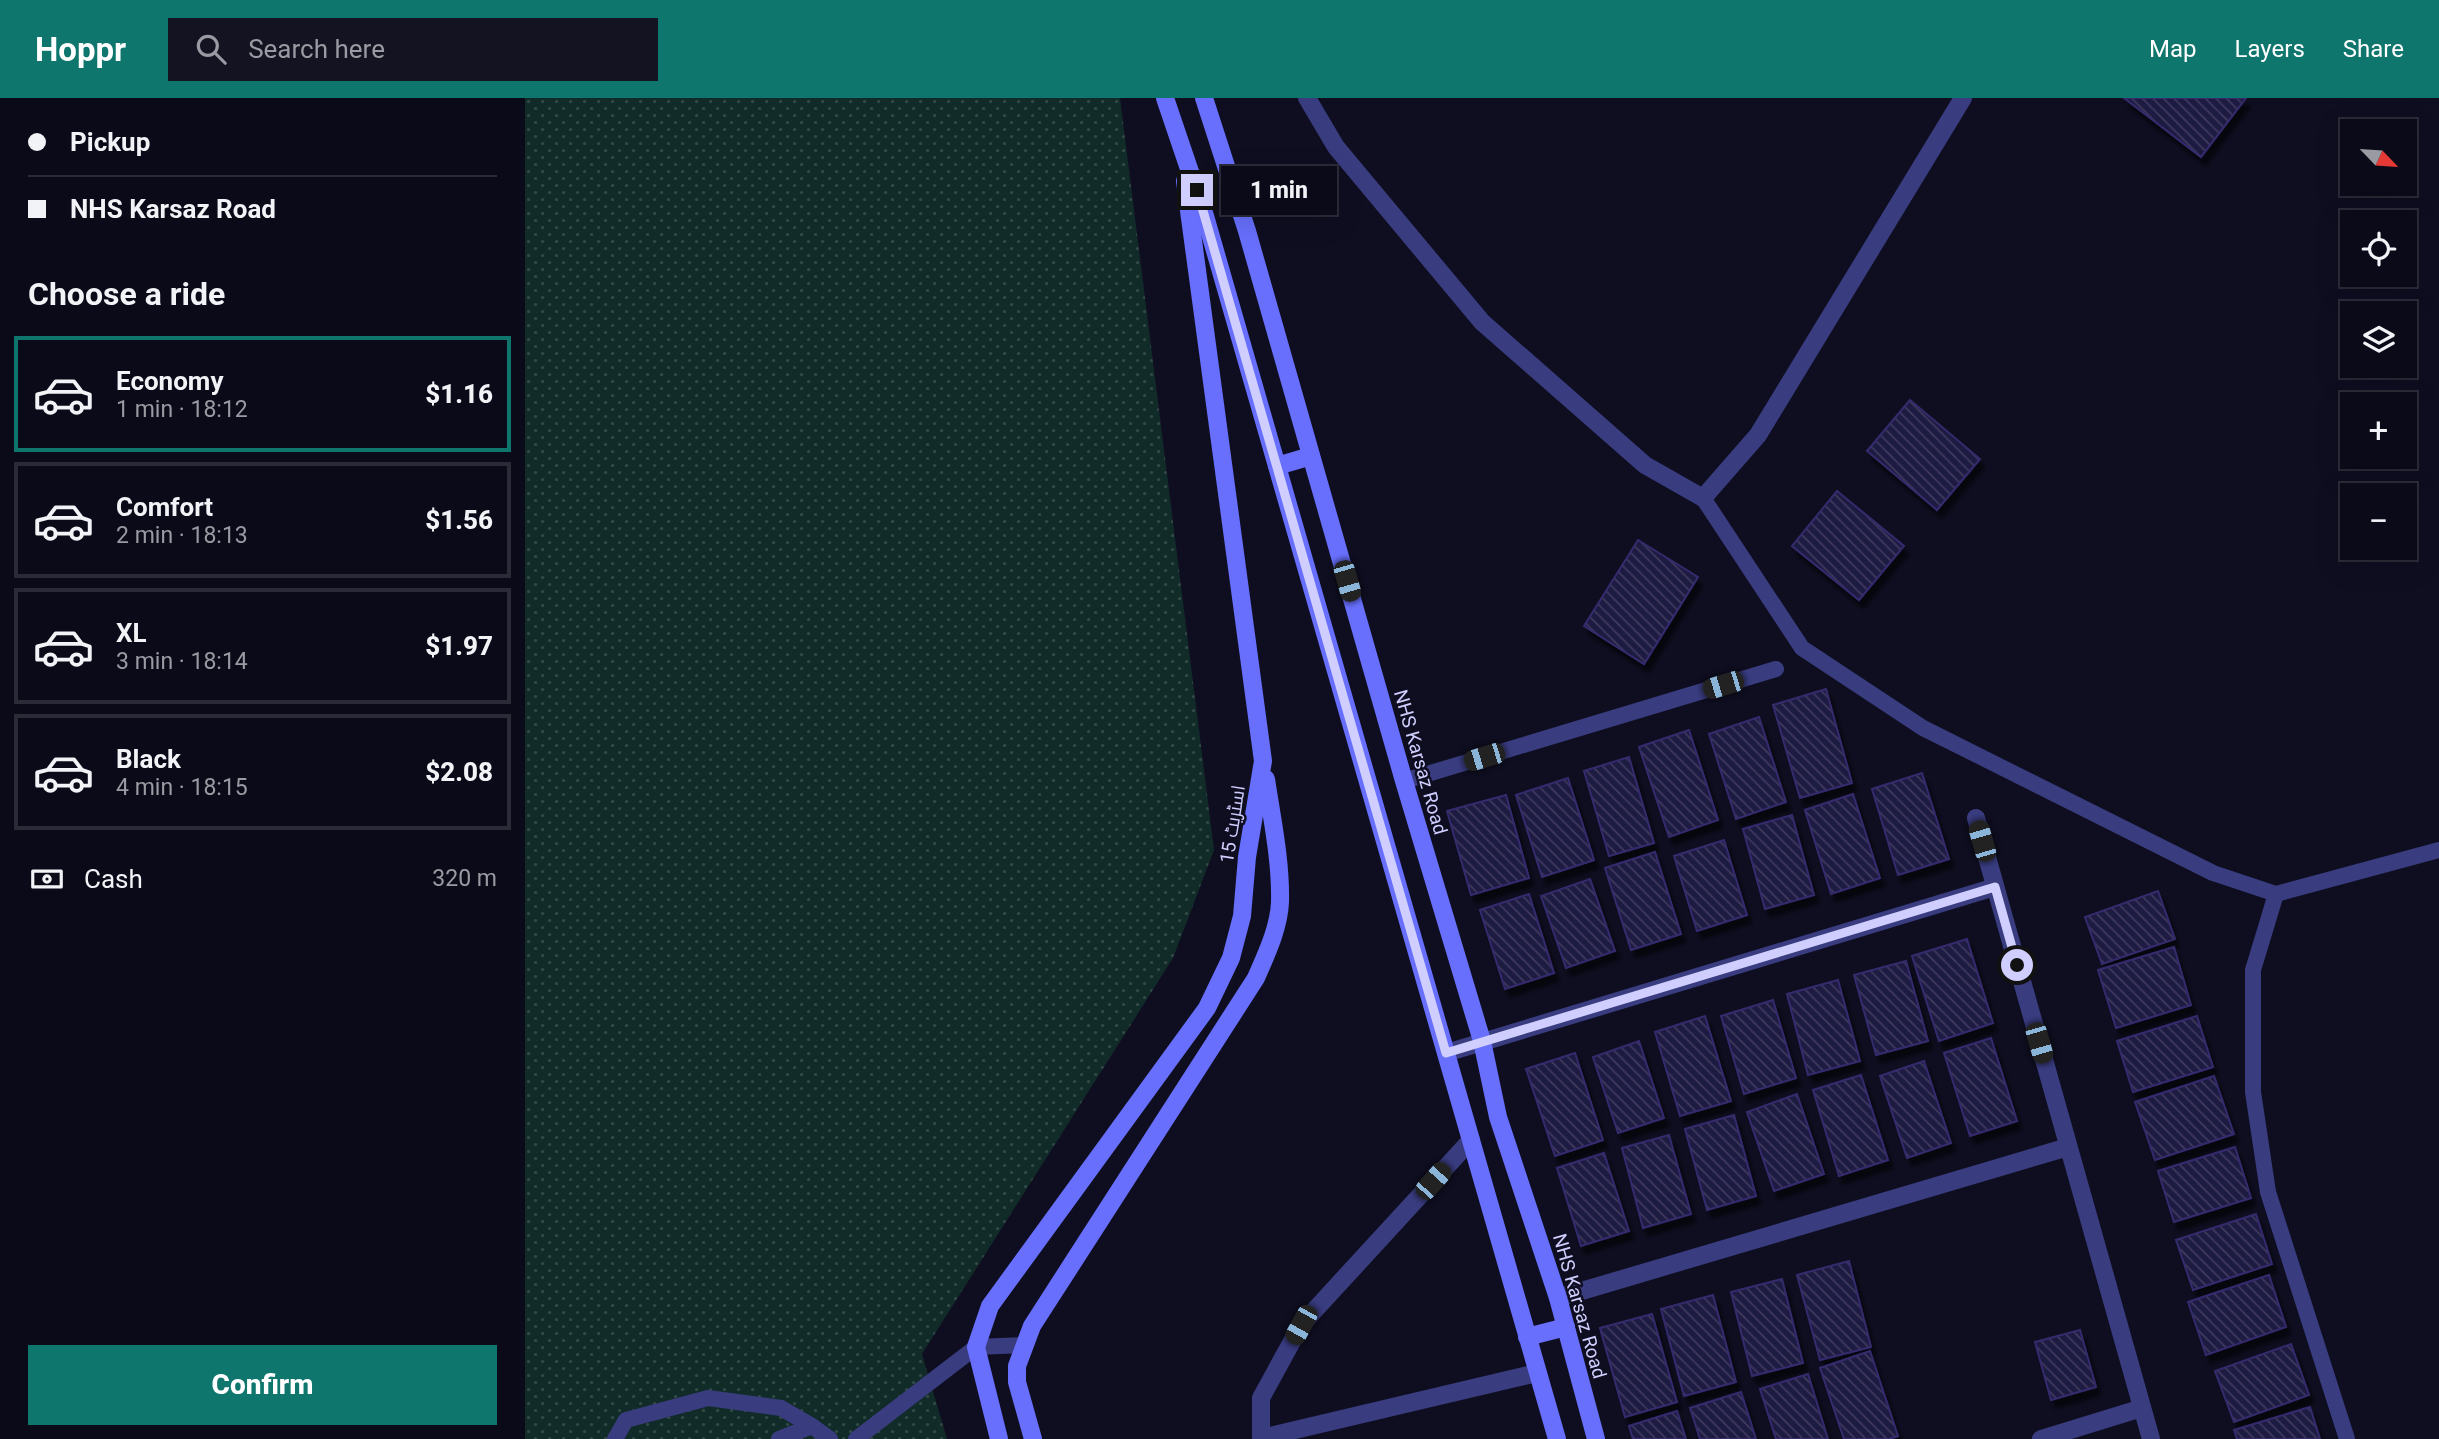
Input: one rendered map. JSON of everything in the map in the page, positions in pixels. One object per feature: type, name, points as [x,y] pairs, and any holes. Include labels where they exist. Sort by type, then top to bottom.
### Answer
[{"type":"street","points":[[1165,98],[1205,216],[1556,1439]]},
{"type":"street","name":"NHS Karsaz Road","points":[[1204,98],[1247,231],[1404,781],[1482,1041],[1498,1117],[1558,1298],[1596,1439]]},
{"type":"street","points":[[1307,98],[1336,147],[1482,322],[1645,465],[1703,498],[1758,435],[1963,98]]},
{"type":"street","name":"اسٹریٹ 15","points":[[976,1347],[990,1306],[1207,1008],[1231,958],[1242,916],[1247,857],[1263,761],[1179,139]]},
{"type":"street","points":[[1277,466],[1311,456]]},
{"type":"street","points":[[1033,1439],[1017,1382],[1017,1366],[1024,1345],[1039,1314],[1256,978],[1270,945],[1280,904],[1278,864],[1263,761]]},
{"type":"street","points":[[1976,818],[2151,1439]]},
{"type":"street","points":[[1446,1053],[1995,887]]},
{"type":"street","points":[[1471,1140],[1301,1325],[1261,1398],[1261,1438],[1537,1373]]},
{"type":"street","points":[[1558,1298],[2069,1147]]},
{"type":"street","points":[[1527,1337],[1566,1327]]},
{"type":"street","points":[[976,1347],[999,1439]]},
{"type":"street","points":[[2042,1439],[2142,1408]]},
{"type":"lane","points":[[1703,498],[1802,648],[1923,728],[2213,873],[2277,894],[2439,849]]},
{"type":"lane","points":[[1404,781],[1776,669]]},
{"type":"lane","points":[[2277,894],[2253,970],[2253,1092],[2268,1192],[2347,1439]]},
{"type":"lane","points":[[856,1439],[976,1347],[1024,1345]]},
{"type":"lane","points":[[615,1439],[626,1420],[708,1398],[781,1408],[830,1439]]},
{"type":"lane","points":[[779,1439],[812,1426]]},
{"type":"green space","points":[[525,98],[1120,98],[1214,850],[1173,958],[922,1354],[947,1439],[525,1439]]},
{"type":"building","points":[[2124,98],[2246,98],[2201,157]]},
{"type":"building","points":[[1910,400],[1980,459],[1937,510],[1867,451]]},
{"type":"building","points":[[1837,491],[1904,546],[1859,600],[1792,546]]},
{"type":"building","points":[[1638,540],[1698,577],[1644,664],[1584,626]]},
{"type":"building","points":[[1826,689],[1852,783],[1800,798],[1773,705]]},
{"type":"building","points":[[1759,717],[1786,802],[1736,819],[1709,734]]},
{"type":"building","points":[[1689,730],[1718,820],[1669,837],[1639,747]]},
{"type":"building","points":[[1629,757],[1654,843],[1609,856],[1584,771]]},
{"type":"building","points":[[1922,773],[1949,859],[1898,875],[1872,789]]},
{"type":"building","points":[[1568,778],[1594,860],[1542,877],[1516,795]]},
{"type":"building","points":[[1853,794],[1880,878],[1831,894],[1805,810]]},
{"type":"building","points":[[1506,795],[1529,878],[1471,895],[1447,811]]},
{"type":"building","points":[[1792,815],[1814,895],[1765,909],[1743,829]]},
{"type":"building","points":[[1724,840],[1747,915],[1697,931],[1674,856]]},
{"type":"building","points":[[1655,852],[1681,934],[1631,950],[1605,868]]},
{"type":"building","points":[[1590,879],[1615,951],[1566,968],[1541,896]]},
{"type":"building","points":[[2158,891],[2175,939],[2102,964],[2085,917]]},
{"type":"building","points":[[1529,894],[1554,973],[1505,989],[1480,910]]},
{"type":"building","points":[[1967,939],[1993,1023],[1939,1041],[1912,956]]},
{"type":"building","points":[[2174,947],[2191,1005],[2116,1028],[2098,970]]},
{"type":"building","points":[[1906,961],[1928,1041],[1876,1055],[1854,975]]},
{"type":"building","points":[[1838,980],[1860,1061],[1808,1075],[1787,994]]},
{"type":"building","points":[[1773,1000],[1796,1078],[1744,1094],[1721,1016]]},
{"type":"building","points":[[1705,1016],[1731,1101],[1680,1116],[1655,1032]]},
{"type":"building","points":[[2197,1016],[2213,1067],[2133,1092],[2117,1041]]},
{"type":"building","points":[[1991,1038],[2017,1121],[1970,1136],[1944,1053]]},
{"type":"building","points":[[1639,1041],[1664,1118],[1618,1133],[1593,1057]]},
{"type":"building","points":[[1575,1053],[1603,1140],[1555,1156],[1526,1069]]},
{"type":"building","points":[[1924,1061],[1951,1143],[1907,1158],[1880,1076]]},
{"type":"building","points":[[1861,1075],[1888,1160],[1839,1176],[1813,1090]]},
{"type":"building","points":[[2214,1076],[2234,1134],[2155,1160],[2135,1102]]},
{"type":"building","points":[[1797,1094],[1824,1174],[1774,1191],[1747,1112]]},
{"type":"building","points":[[1734,1115],[1756,1196],[1707,1210],[1685,1129]]},
{"type":"building","points":[[1669,1135],[1691,1214],[1643,1228],[1622,1148]]},
{"type":"building","points":[[2235,1147],[2251,1198],[2174,1222],[2158,1171]]},
{"type":"building","points":[[1604,1153],[1629,1231],[1581,1246],[1557,1168]]},
{"type":"building","points":[[2256,1214],[2272,1264],[2193,1290],[2176,1240]]},
{"type":"building","points":[[1849,1261],[1871,1347],[1820,1360],[1797,1275]]},
{"type":"building","points":[[2269,1275],[2286,1327],[2206,1355],[2188,1302]]},
{"type":"building","points":[[1782,1279],[1803,1363],[1752,1376],[1731,1292]]},
{"type":"building","points":[[1713,1295],[1736,1382],[1684,1396],[1661,1309]]},
{"type":"building","points":[[1652,1314],[1677,1402],[1625,1417],[1600,1328]]},
{"type":"building","points":[[2080,1330],[2096,1387],[2051,1400],[2035,1342]]},
{"type":"building","points":[[2291,1344],[2309,1395],[2234,1422],[2215,1371]]},
{"type":"building","points":[[1870,1351],[1898,1436],[1889,1439],[1844,1439],[1820,1368]]},
{"type":"building","points":[[1808,1374],[1828,1439],[1776,1439],[1760,1389]]},
{"type":"building","points":[[1741,1392],[1756,1439],[1700,1439],[1690,1408]]},
{"type":"building","points":[[2310,1407],[2320,1439],[2237,1439],[2234,1430]]},
{"type":"building","points":[[1677,1411],[1686,1439],[1633,1439],[1629,1426]]},
{"type":"route","points":[[1197,190],[1446,1053],[1995,887],[2017,965]]}]
